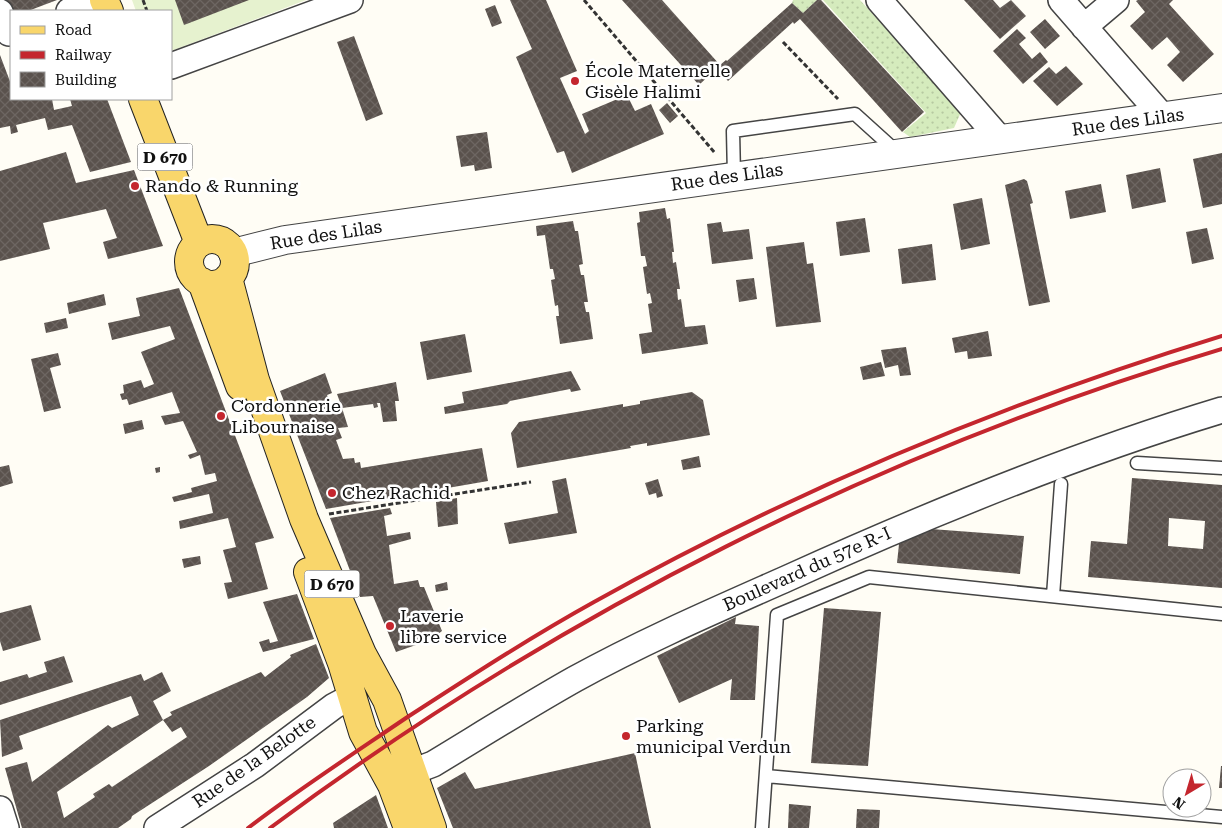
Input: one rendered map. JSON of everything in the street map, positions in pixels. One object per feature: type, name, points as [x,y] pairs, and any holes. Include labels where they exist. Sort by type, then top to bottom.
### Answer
[{"type":"main road","name":"D 670","points":[[143,100],[198,243]]},
{"type":"main road","points":[[212,238],[224,242],[221,271],[196,279],[189,267],[190,253],[198,243],[212,238]]},
{"type":"main road","name":"D 670","points":[[221,271],[255,380],[304,519],[362,654],[387,700],[432,828]]},
{"type":"main road","name":"D 670","points":[[221,271],[340,658],[350,697],[363,732],[392,785],[408,828]]},
{"type":"street","points":[[72,10],[100,0]]},
{"type":"street","points":[[175,64],[350,0]]},
{"type":"street","points":[[879,0],[1000,139]]},
{"type":"street","points":[[1061,0],[1163,117]]},
{"type":"street","points":[[1084,27],[1116,0]]},
{"type":"street","name":"Rue des Lilas","points":[[221,271],[285,240],[897,152],[1222,108]]},
{"type":"street","name":"Boulevard du 57e R-I","points":[[412,772],[433,764],[576,678],[669,631],[884,534],[1056,465],[1222,410]]},
{"type":"street","name":"Rue de la Belotte","points":[[157,828],[255,765],[329,710],[350,697]]},
{"type":"street","points":[[0,809],[6,828]]},
{"type":"lane","points":[[729,176],[733,131],[855,114],[897,152]]},
{"type":"lane","points":[[1138,463],[1222,468]]},
{"type":"lane","points":[[1053,596],[1061,484]]},
{"type":"lane","points":[[762,828],[777,616],[869,577],[1222,614]]},
{"type":"lane","points":[[766,776],[1222,818]]},
{"type":"path","points":[[584,0],[721,160],[729,176]]},
{"type":"path","points":[[783,42],[855,114]]},
{"type":"path","points":[[304,519],[531,482]]},
{"type":"green space","points":[[132,0],[306,0],[172,51],[172,10],[136,10]]},
{"type":"green space","points":[[793,0],[817,0],[803,13],[792,3]]},
{"type":"green space","points":[[823,0],[860,0],[961,112],[954,128],[910,137],[903,132],[926,113]]},
{"type":"building","points":[[7,0],[57,0],[31,10],[12,10]]},
{"type":"building","points":[[175,0],[249,0],[184,25]]},
{"type":"building","points":[[510,0],[546,0],[577,71],[560,78],[585,134],[589,131],[582,114],[627,95],[635,111],[651,104],[664,134],[572,173],[564,151],[557,153],[516,57],[532,49]]},
{"type":"building","points":[[622,0],[662,0],[720,65],[727,61],[792,3],[803,13],[817,0],[821,0],[924,112],[902,132],[800,19],[794,24],[793,22],[728,81],[717,68],[699,85]]},
{"type":"building","points":[[964,0],[993,0],[1000,8],[1011,0],[1026,16],[1000,39]]},
{"type":"building","points":[[1173,0],[1169,4],[1214,54],[1183,82],[1167,65],[1180,52],[1167,37],[1152,50],[1130,26],[1145,12],[1136,1]]},
{"type":"building","points":[[495,5],[502,23],[492,27],[485,9]]},
{"type":"building","points":[[1045,19],[1060,36],[1045,49],[1030,32]]},
{"type":"building","points":[[1017,29],[1026,38],[1019,44],[1032,59],[1040,52],[1048,62],[1023,84],[993,51]]},
{"type":"building","points":[[354,36],[383,114],[366,121],[337,42]]},
{"type":"building","points":[[0,55],[10,81],[10,100],[52,100],[54,110],[72,106],[70,100],[107,100],[131,162],[90,172],[72,125],[48,130],[45,118],[16,125],[18,132],[11,134],[10,126],[0,128]]},
{"type":"building","points":[[1066,66],[1083,84],[1057,106],[1033,81],[1049,67],[1056,74]]},
{"type":"building","points":[[667,103],[678,116],[670,123],[659,110]]},
{"type":"building","points":[[487,132],[492,168],[475,171],[474,165],[461,167],[456,136]]},
{"type":"building","points":[[66,152],[76,183],[134,170],[163,246],[108,259],[103,242],[117,238],[106,209],[43,223],[50,249],[0,261],[0,171]]},
{"type":"building","points":[[1222,153],[1222,204],[1203,208],[1193,159]]},
{"type":"building","points":[[1160,168],[1166,202],[1132,209],[1126,175]]},
{"type":"building","points":[[1024,179],[1027,181],[1033,203],[1030,204],[1050,302],[1029,306],[1005,185]]},
{"type":"building","points":[[1101,184],[1106,212],[1070,219],[1065,191]]},
{"type":"building","points":[[982,198],[990,244],[961,250],[953,204]]},
{"type":"building","points":[[665,208],[667,219],[670,218],[674,252],[672,252],[673,263],[676,262],[680,289],[677,289],[678,300],[681,299],[685,327],[705,325],[708,344],[642,354],[639,334],[652,332],[648,304],[652,303],[650,293],[647,294],[643,267],[647,266],[645,256],[641,256],[637,223],[640,222],[639,212]]},
{"type":"building","points":[[865,218],[870,252],[840,256],[836,222]]},
{"type":"building","points":[[573,221],[575,231],[578,231],[583,264],[579,265],[581,275],[584,275],[588,302],[584,302],[586,312],[589,312],[593,339],[560,344],[556,316],[559,316],[558,305],[555,306],[551,280],[555,279],[553,269],[550,269],[545,235],[537,236],[536,226]]},
{"type":"building","points":[[721,222],[723,232],[749,229],[753,259],[712,264],[707,224]]},
{"type":"building","points":[[1207,228],[1214,259],[1192,264],[1186,232]]},
{"type":"building","points":[[804,242],[807,264],[813,263],[821,322],[776,327],[766,247]]},
{"type":"building","points":[[932,244],[936,280],[902,284],[898,249]]},
{"type":"building","points":[[754,278],[757,299],[739,302],[736,280]]},
{"type":"building","points":[[179,288],[274,538],[255,543],[268,589],[228,599],[224,583],[232,582],[223,550],[236,547],[228,518],[180,529],[179,521],[213,513],[209,494],[174,502],[172,497],[192,492],[191,488],[217,481],[215,473],[205,475],[200,455],[190,459],[188,455],[197,452],[183,421],[165,425],[161,416],[180,413],[172,392],[129,405],[127,399],[122,400],[120,394],[124,393],[123,385],[141,380],[144,388],[154,384],[141,352],[175,339],[170,326],[112,340],[108,323],[140,316],[136,298]]},
{"type":"building","points":[[104,294],[106,305],[69,314],[67,303]]},
{"type":"building","points":[[66,318],[68,328],[46,333],[44,323]]},
{"type":"building","points":[[988,331],[992,356],[968,359],[967,351],[955,353],[952,338]]},
{"type":"building","points":[[465,334],[472,372],[427,380],[420,342]]},
{"type":"building","points":[[906,347],[911,375],[900,376],[898,365],[885,368],[881,350]]},
{"type":"building","points":[[58,353],[61,365],[50,368],[61,408],[44,412],[31,359]]},
{"type":"building","points":[[881,362],[885,376],[863,380],[860,367]]},
{"type":"building","points":[[571,371],[581,390],[571,392],[570,389],[510,401],[507,404],[445,414],[444,407],[464,403],[462,392]]},
{"type":"building","points":[[325,373],[332,393],[327,395],[333,411],[342,408],[348,427],[338,428],[342,438],[336,440],[343,459],[354,458],[355,463],[360,462],[361,468],[482,448],[488,481],[326,509],[280,391]]},
{"type":"building","points":[[396,382],[399,401],[395,401],[397,421],[383,422],[380,403],[377,403],[378,407],[374,408],[373,404],[342,408],[337,394]]},
{"type":"building","points":[[692,392],[703,400],[710,435],[647,446],[647,443],[630,446],[631,448],[517,468],[511,433],[519,422],[623,404],[623,407],[640,404],[640,401]]},
{"type":"building","points":[[142,420],[144,429],[125,434],[123,424]]},
{"type":"building","points":[[699,456],[701,467],[683,470],[681,460]]},
{"type":"building","points":[[9,465],[13,483],[0,487],[0,467]]},
{"type":"building","points":[[160,467],[160,472],[156,473],[155,468]]},
{"type":"building","points":[[566,478],[577,533],[509,544],[504,523],[558,513],[552,481]]},
{"type":"building","points":[[1132,478],[1222,485],[1222,588],[1088,577],[1091,541],[1127,544]],"holes":[[[1169,518],[1205,521],[1203,549],[1168,546]]]},
{"type":"building","points":[[658,479],[663,496],[657,498],[656,493],[649,495],[645,483]]},
{"type":"building","points":[[457,498],[458,524],[438,527],[436,502]]},
{"type":"building","points":[[390,508],[392,514],[384,516],[387,536],[410,532],[411,539],[389,545],[394,584],[418,580],[420,587],[424,587],[442,631],[430,640],[396,652],[373,596],[360,597],[330,518]]},
{"type":"building","points":[[931,529],[1024,536],[1020,574],[897,563],[899,544]]},
{"type":"building","points":[[200,556],[201,564],[184,568],[182,559]]},
{"type":"building","points":[[447,582],[448,590],[436,592],[435,585]]},
{"type":"building","points":[[297,594],[314,639],[263,652],[259,642],[269,639],[270,643],[278,641],[263,602]]},
{"type":"building","points":[[31,605],[41,640],[3,651],[0,641],[0,613]]},
{"type":"building","points":[[824,608],[881,612],[868,766],[811,763]]},
{"type":"building","points":[[736,617],[735,624],[759,626],[755,700],[730,700],[732,679],[679,703],[657,656]]},
{"type":"building","points":[[316,644],[329,678],[307,697],[209,766],[132,816],[131,819],[118,828],[22,828],[5,768],[27,762],[32,782],[108,725],[112,728],[139,715],[131,696],[19,736],[23,749],[2,757],[0,720],[141,674],[144,681],[162,672],[171,691],[153,701],[163,720],[172,715],[170,712],[261,672],[265,677],[291,657],[290,655]],"holes":[[[163,720],[172,732],[181,727],[187,737],[112,787],[109,784],[93,794],[95,797],[64,818],[57,792]]]},
{"type":"building","points":[[64,656],[73,682],[0,705],[0,682],[27,674],[29,678],[47,672],[44,662]]},
{"type":"building","points":[[635,753],[651,828],[453,828],[437,788],[465,772],[475,789]]},
{"type":"building","points":[[1221,766],[1222,788],[1219,788]]},
{"type":"building","points":[[376,795],[388,828],[334,828],[333,823]]},
{"type":"building","points":[[789,804],[811,806],[809,828],[788,828]]},
{"type":"building","points":[[857,809],[880,810],[879,828],[856,828]]},
{"type":"railway","points":[[248,828],[326,772],[476,673],[594,602],[669,561],[745,523],[901,452],[1060,390],[1222,336]]},
{"type":"railway","points":[[270,828],[379,750],[491,678],[607,610],[725,547],[846,489],[970,437],[1095,390],[1222,349]]},
{"type":"place","name":"École Maternelle Gisèle Halimi","points":[[575,81]]},
{"type":"place","name":"Rando & Running","points":[[135,186]]},
{"type":"place","name":"Cordonnerie Libournaise","points":[[221,416]]},
{"type":"place","name":"Chez Rachid","points":[[332,493]]},
{"type":"place","name":"Laverie libre service","points":[[390,626]]},
{"type":"place","name":"Parking municipal Verdun","points":[[626,736]]}]
